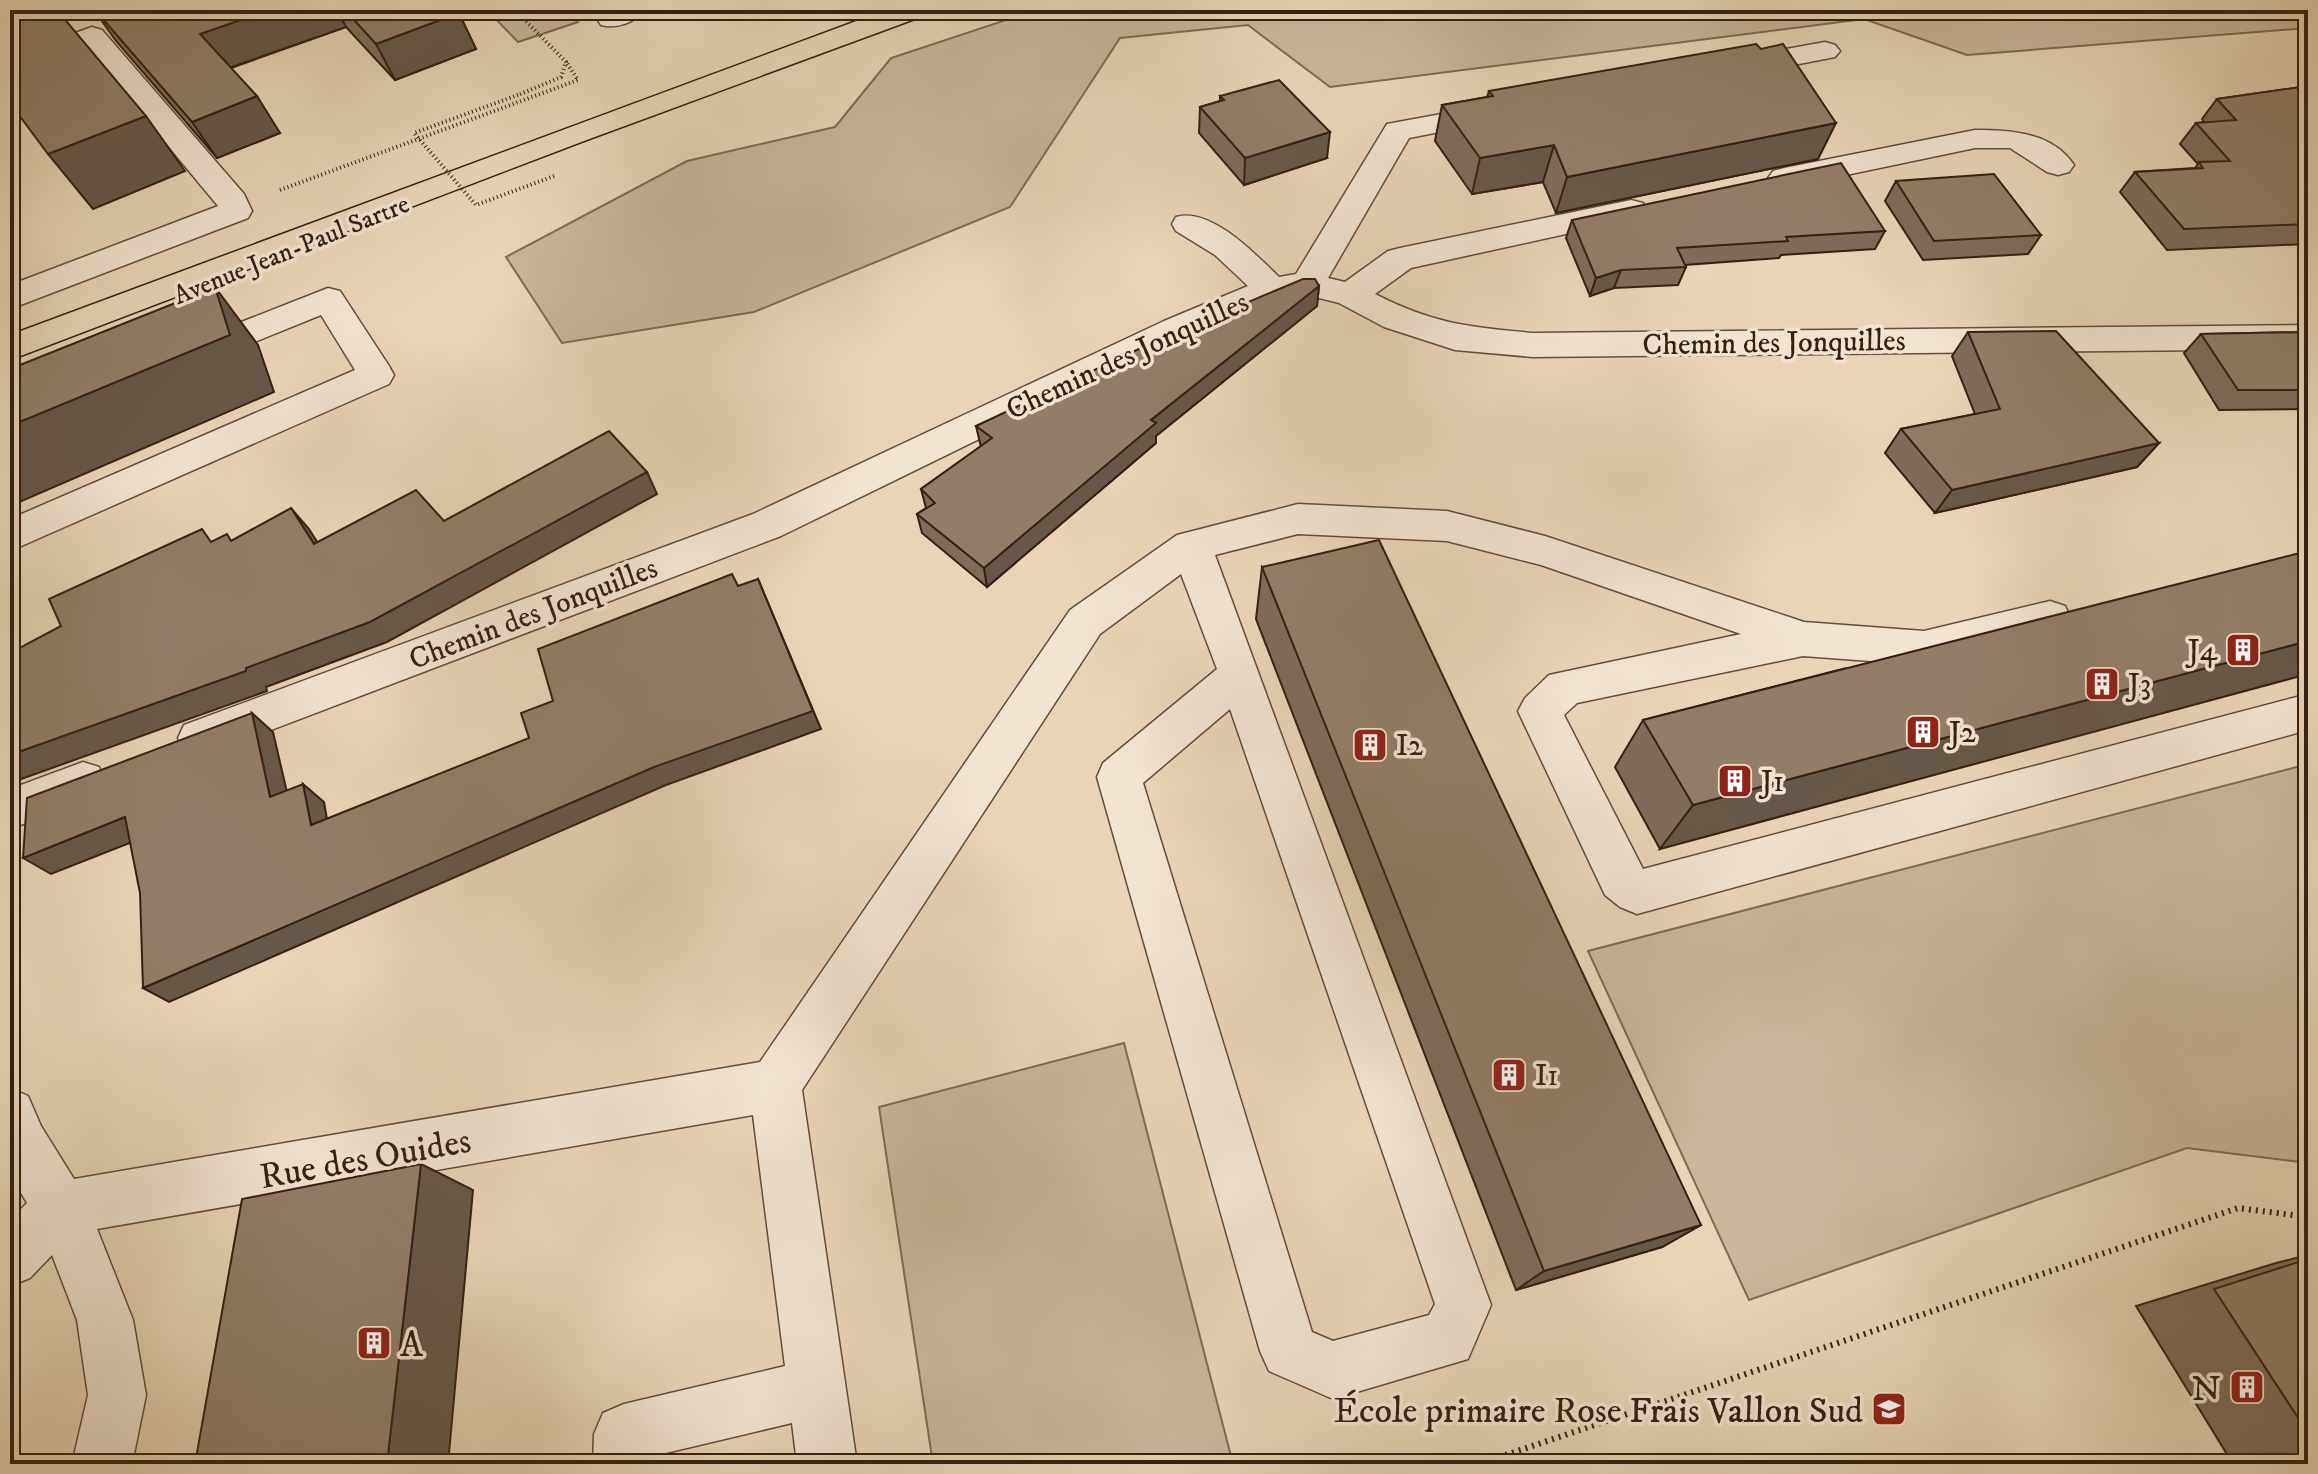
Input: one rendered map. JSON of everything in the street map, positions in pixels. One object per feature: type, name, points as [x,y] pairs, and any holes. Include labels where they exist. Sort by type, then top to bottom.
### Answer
[{"type":"main road","name":"Avenue Jean-Paul Sartre","points":[[10,348],[573,134],[913,10]]},
{"type":"main road","name":"Avenue Jean-Paul Sartre","points":[[10,364],[573,134]]},
{"type":"street","points":[[10,66],[92,36],[233,201],[236,211],[10,298]]},
{"type":"street","points":[[1703,74],[1825,51]]},
{"type":"street","points":[[1188,224],[1290,287],[1398,131],[1520,108]]},
{"type":"street","points":[[1757,184],[1975,139],[2017,139],[2058,165]]},
{"type":"street","points":[[1350,295],[1400,259],[1664,203]]},
{"type":"street","name":"Chemin des Jonquilles","points":[[173,747],[767,525],[1176,329],[1290,287],[1350,295],[1396,319],[1455,338],[1533,345],[2308,337]]},
{"type":"street","points":[[10,536],[376,375],[328,299],[169,365]]},
{"type":"street","points":[[827,1464],[819,1387],[775,1085],[1085,622],[1191,546],[1298,519],[1447,526],[1545,551],[1804,639],[1924,648],[2093,607]]},
{"type":"street","points":[[1191,546],[1240,675],[1463,1305],[1448,1339],[1333,1370],[1289,1351],[1119,777],[1240,675]]},
{"type":"street","points":[[1804,639],[1564,688],[1540,711],[1622,880],[1637,892],[2308,712]]},
{"type":"street","points":[[10,809],[114,770]]},
{"type":"street","name":"Rue des Ouides","points":[[61,1208],[658,1108],[775,1085]]},
{"type":"street","points":[[10,1114],[22,1144],[61,1208],[105,1320],[117,1395],[102,1464]]},
{"type":"street","points":[[10,1258],[61,1208]]},
{"type":"street","points":[[623,1464],[624,1434],[819,1387]]},
{"type":"path","points":[[236,211],[262,197],[578,80],[566,62],[515,10]]},
{"type":"path","points":[[554,176],[476,205],[414,133],[561,77],[566,62]]},
{"type":"path","points":[[1479,1464],[2238,1208],[2308,1217]]},
{"type":"shaded area","points":[[487,10],[564,10],[578,22],[518,42]]},
{"type":"shaded area","points":[[1036,10],[2308,10],[2308,28],[1967,55],[1864,19],[1330,87],[1248,25],[1120,38],[1010,207],[754,312],[562,343],[506,257],[687,161],[835,127],[891,58]]},
{"type":"shaded area","points":[[2308,764],[2308,1163],[2187,1148],[1749,1300],[1588,951]]},
{"type":"shaded area","points":[[1124,1043],[1233,1464],[933,1464],[879,1107]]},
{"type":"building","points":[[57,10],[146,116],[48,154],[10,103],[10,11]]},
{"type":"building","points":[[95,10],[270,10],[200,34],[257,96],[192,122]]},
{"type":"building","points":[[345,10],[457,10],[459,13],[376,44]]},
{"type":"building","points":[[1756,44],[1761,49],[1783,44],[1836,123],[1567,177],[1554,145],[1480,158],[1442,105],[1493,96],[1489,91]]},
{"type":"building","points":[[1279,80],[1330,132],[1245,158],[1200,107],[1224,100],[1220,96]]},
{"type":"building","points":[[2308,86],[2308,224],[2184,229],[2135,172],[2203,168],[2199,162],[2230,161],[2196,123],[2236,120],[2217,99]]},
{"type":"building","points":[[1841,163],[1885,231],[1677,248],[1686,267],[1621,270],[1596,278],[1572,220]]},
{"type":"building","points":[[1994,174],[2041,235],[1934,241],[1896,181]]},
{"type":"building","points":[[1303,279],[1315,279],[1319,286],[1151,420],[1156,423],[984,568],[917,514],[935,503],[921,489],[992,438],[976,426],[1160,339]]},
{"type":"building","points":[[215,287],[230,335],[10,426],[10,369]]},
{"type":"building","points":[[2056,331],[2159,443],[1952,490],[1901,429],[2000,409],[1968,332]]},
{"type":"building","points":[[2308,332],[2308,390],[2238,390],[2201,334]]},
{"type":"building","points":[[609,431],[647,472],[370,622],[246,668],[246,671],[10,755],[10,653],[61,626],[49,599],[202,529],[211,542],[227,534],[231,541],[291,508],[314,544],[416,490],[444,521]]},
{"type":"building","points":[[1379,540],[1701,1225],[1544,1271],[1262,567]]},
{"type":"building","points":[[2308,551],[2308,641],[1693,805],[1643,720]]},
{"type":"building","points":[[732,574],[738,586],[758,579],[813,711],[654,767],[143,988],[140,893],[125,817],[23,858],[27,798],[252,713],[270,797],[303,784],[311,825],[529,738],[521,713],[553,701],[538,649]]},
{"type":"building","points":[[421,1164],[387,1464],[195,1464],[242,1199]]},
{"type":"building","points":[[2308,1259],[2308,1433],[2214,1289]]},
{"type":"place","name":"J4","points":[[2243,650]]},
{"type":"place","name":"J3","points":[[2102,684]]},
{"type":"place","name":"J2","points":[[1923,732]]},
{"type":"place","name":"I2","points":[[1370,745]]},
{"type":"place","name":"J1","points":[[1735,781]]},
{"type":"place","name":"I1","points":[[1509,1075]]},
{"type":"place","name":"A","points":[[374,1343]]},
{"type":"place","name":"N","points":[[2247,1387]]},
{"type":"place","name":"École primaire Rose Frais Vallon Sud","points":[[1889,1409]]}]
